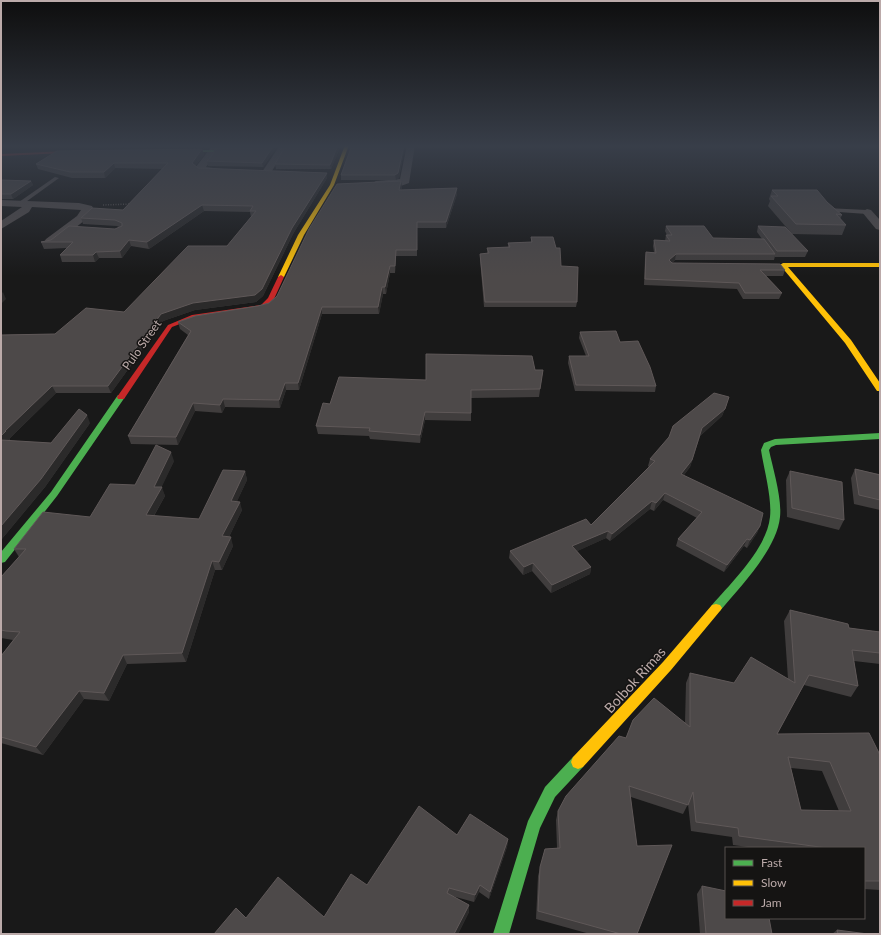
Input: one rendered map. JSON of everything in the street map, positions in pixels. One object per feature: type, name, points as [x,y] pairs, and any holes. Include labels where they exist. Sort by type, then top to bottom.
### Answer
[{"type":"street","name":"Pulo Street","points":[[1,559],[54,494],[170,326],[185,319],[253,309],[263,306],[271,299],[301,235],[330,189]]},
{"type":"street","points":[[1,202],[88,208],[81,218],[49,242]]},
{"type":"street","points":[[1,226],[25,210],[28,206],[23,203]]},
{"type":"street","points":[[867,212],[880,212]]},
{"type":"street","points":[[867,212],[880,227]]},
{"type":"street","points":[[68,227],[88,229]]},
{"type":"street","points":[[768,265],[880,265]]},
{"type":"street","points":[[783,265],[848,342],[880,389]]},
{"type":"street","name":"Bolbok Rimas","points":[[501,934],[533,826],[550,792],[667,666],[741,578],[770,536],[774,515],[765,450],[767,445],[775,442],[880,436]]},
{"type":"lane","points":[[23,203],[43,189]]},
{"type":"lane","points":[[826,210],[867,212]]},
{"type":"path","points":[[76,206],[133,204]]},
{"type":"building","points":[[1,189],[19,189],[11,194],[1,194]]},
{"type":"building","points":[[143,189],[317,189],[292,228],[262,289],[255,295],[193,303],[161,314],[108,386],[52,386],[1,436],[1,335],[55,334],[86,308],[124,312],[188,246],[227,246],[256,211],[250,211],[253,206],[202,205],[147,242],[129,240],[120,251],[96,252],[93,255],[60,255],[73,242],[41,242],[51,240],[69,226],[115,229],[122,226],[122,223],[115,220],[81,218],[92,208],[123,210]]},
{"type":"building","points":[[334,189],[399,189],[399,190],[457,189],[446,222],[417,222],[417,250],[396,250],[395,266],[390,266],[385,287],[382,287],[378,307],[322,307],[298,383],[285,383],[279,400],[223,399],[220,405],[193,403],[176,437],[128,436],[191,331],[178,322],[195,316],[269,303],[277,296],[309,229]]},
{"type":"building","points":[[772,190],[817,190],[827,202],[842,215],[836,214],[846,225],[796,224],[771,196],[778,196]]},
{"type":"building","points":[[666,226],[704,226],[713,238],[764,239],[775,254],[676,254],[669,260],[672,263],[780,264],[785,270],[760,270],[782,293],[745,293],[739,283],[645,279],[646,252],[656,253],[654,240],[670,241],[666,235],[672,235]]},
{"type":"building","points":[[758,226],[785,227],[808,251],[777,251]]},
{"type":"building","points":[[531,237],[553,237],[556,248],[560,248],[561,266],[578,267],[577,302],[485,302],[480,254],[489,253],[487,248],[510,247],[508,243],[532,242]]},
{"type":"building","points":[[616,331],[620,342],[638,341],[650,367],[656,386],[576,385],[569,356],[589,356],[580,332]]},
{"type":"building","points":[[426,354],[532,356],[535,370],[543,370],[540,389],[471,390],[471,413],[425,412],[420,435],[369,431],[370,428],[316,426],[323,403],[330,404],[339,377],[426,380]]},
{"type":"building","points":[[714,393],[729,397],[725,409],[702,428],[692,460],[681,474],[763,513],[760,526],[750,540],[747,539],[727,565],[678,539],[702,512],[665,493],[656,503],[652,501],[612,534],[608,531],[572,546],[591,567],[552,585],[533,563],[524,567],[510,551],[586,519],[591,525],[655,461],[650,459],[669,437],[673,426]]},
{"type":"building","points":[[79,409],[87,415],[41,479],[1,526],[1,440],[51,443]]},
{"type":"building","points":[[156,445],[171,452],[154,487],[162,487],[146,515],[199,519],[223,470],[245,471],[231,501],[240,502],[222,536],[231,537],[219,562],[212,561],[182,653],[123,655],[104,693],[79,691],[36,747],[1,737],[1,656],[20,632],[1,630],[1,577],[26,549],[14,549],[43,512],[90,517],[110,484],[135,485]]},
{"type":"building","points":[[855,469],[880,475],[880,500],[859,495]]},
{"type":"building","points":[[790,471],[842,482],[844,520],[792,508]]},
{"type":"building","points":[[790,610],[848,624],[849,628],[880,632],[880,653],[852,650],[858,686],[809,675],[777,734],[869,733],[880,755],[880,881],[865,881],[865,847],[820,847],[739,836],[738,828],[696,822],[693,792],[688,805],[629,786],[637,846],[672,845],[637,934],[621,934],[538,911],[540,867],[545,849],[560,848],[558,811],[566,796],[619,736],[626,738],[633,720],[654,698],[690,727],[690,673],[734,683],[751,657],[795,683]],"holes":[[[788,757],[830,762],[851,811],[801,810]]]},
{"type":"building","points":[[419,806],[457,835],[470,814],[508,839],[490,892],[480,885],[475,895],[449,888],[447,893],[469,905],[454,934],[214,934],[236,908],[246,918],[278,877],[324,917],[351,874],[367,885]]},
{"type":"building","points":[[702,886],[725,891],[725,919],[769,919],[772,934],[706,934]]},
{"type":"building","points":[[837,930],[868,934],[838,934]]},
{"type":"traffic: fast","points":[[1,559],[54,494],[121,397]]},
{"type":"traffic: fast","points":[[716,608],[752,565],[767,541],[772,529],[775,511],[765,450],[767,445],[775,442],[880,436]]},
{"type":"traffic: fast","points":[[501,934],[533,826],[550,792],[578,762]]},
{"type":"traffic: slow","points":[[281,277],[301,235],[330,189]]},
{"type":"traffic: slow","points":[[880,265],[783,265],[848,342],[880,389]]},
{"type":"traffic: slow","points":[[578,762],[667,666],[716,608]]},
{"type":"traffic: jam","points":[[121,397],[170,326],[192,317],[240,311],[263,306],[271,299],[281,277]]}]
